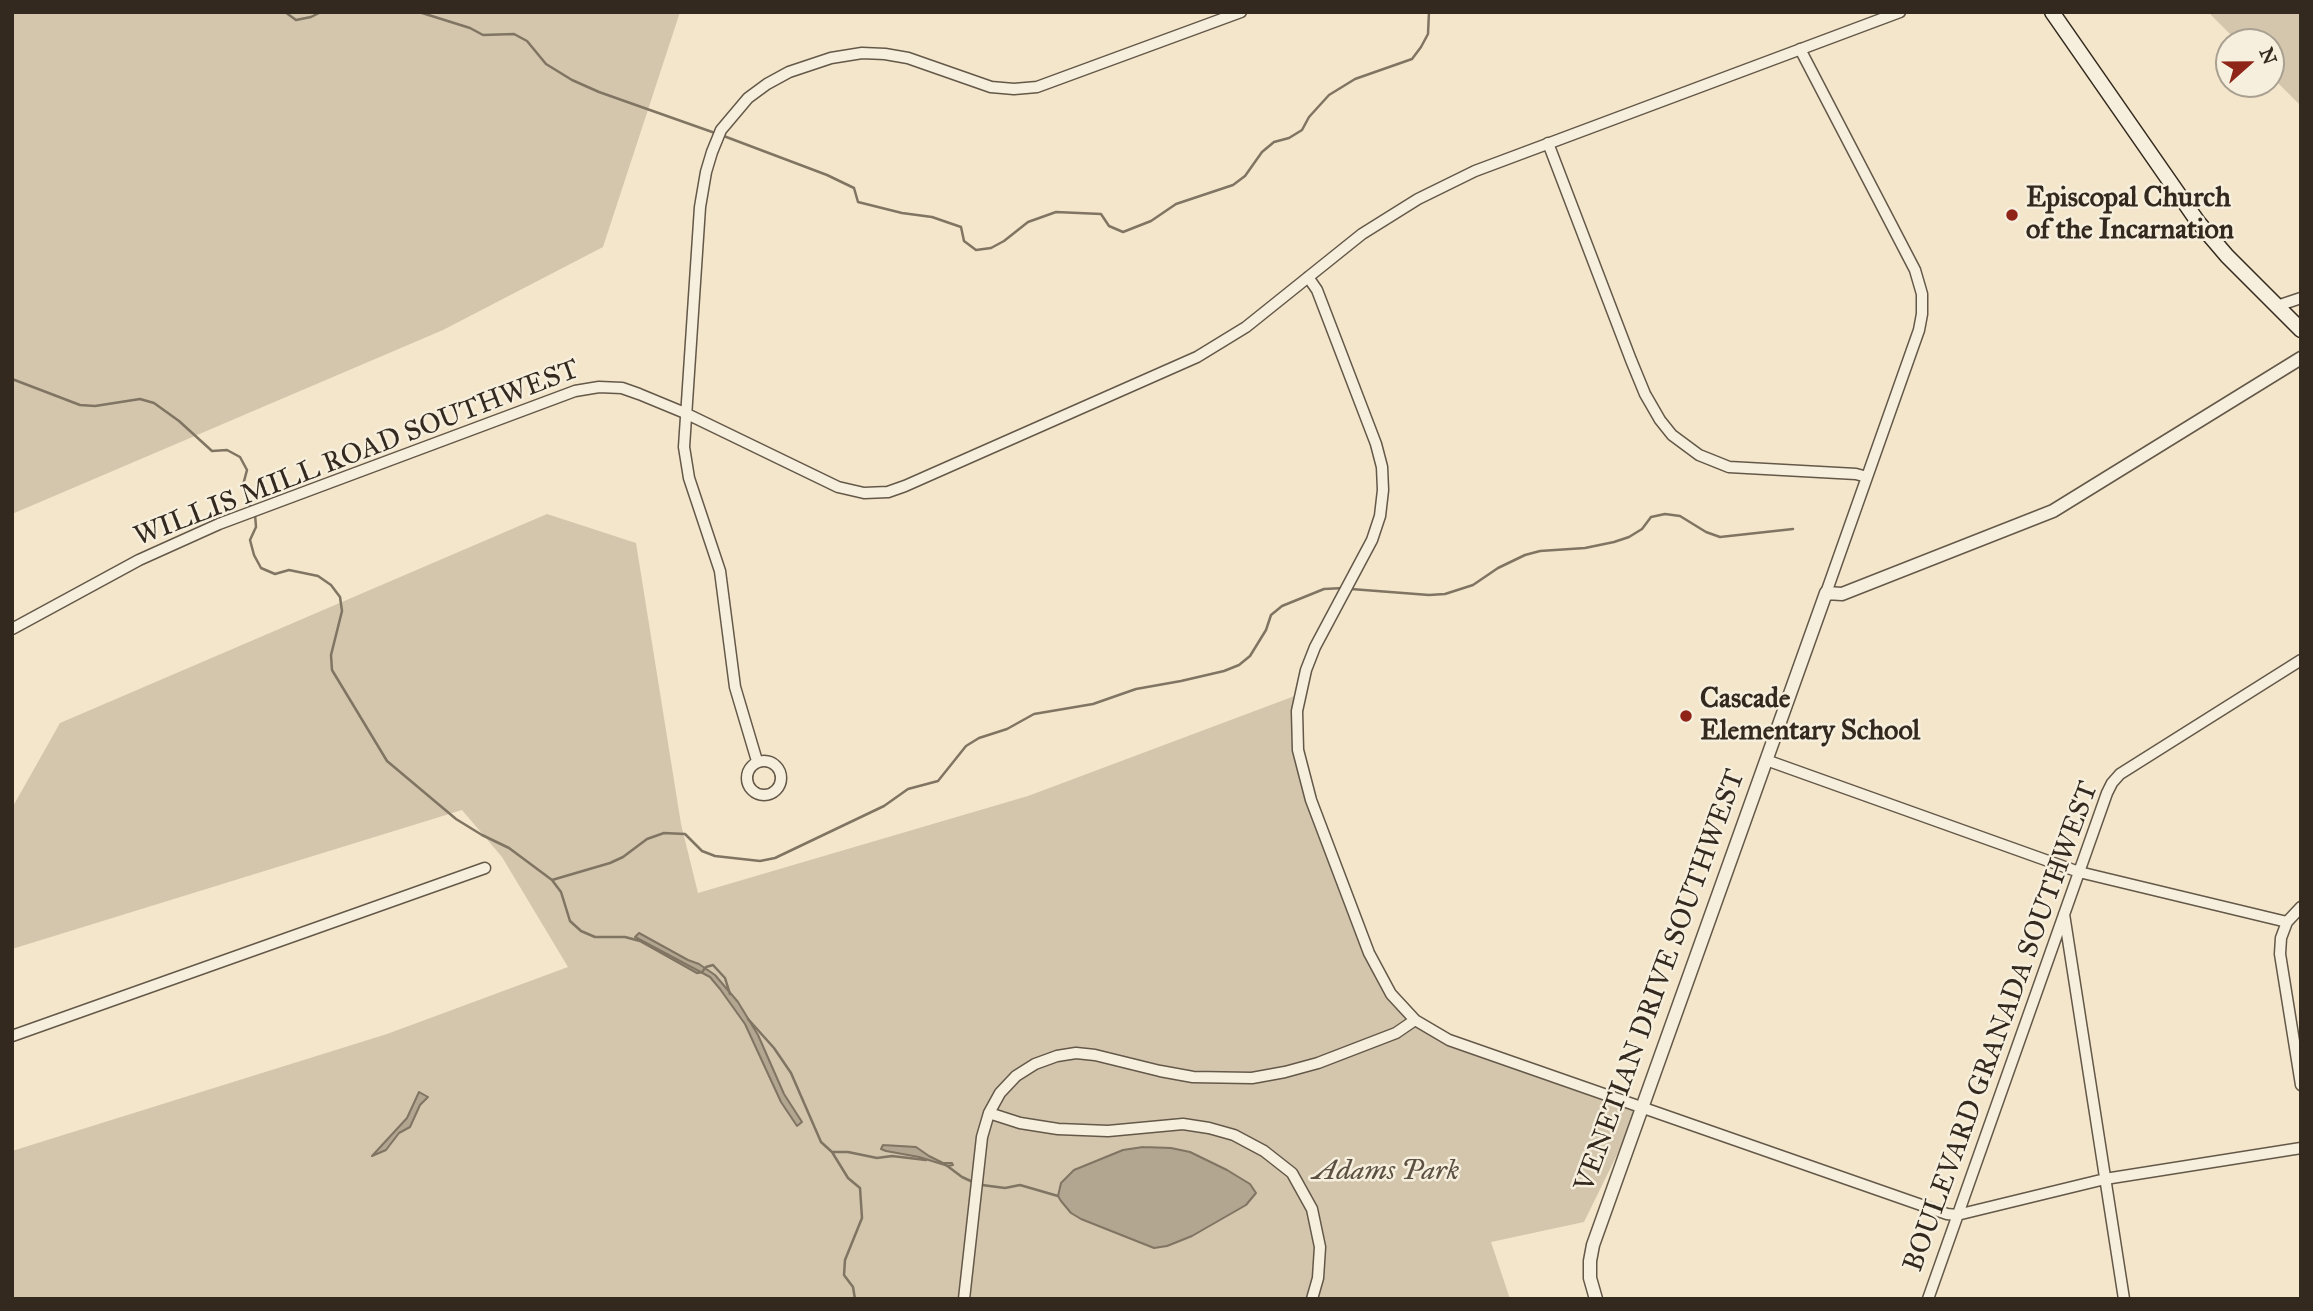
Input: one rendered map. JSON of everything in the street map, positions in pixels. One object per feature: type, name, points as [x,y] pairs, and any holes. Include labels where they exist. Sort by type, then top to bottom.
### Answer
[{"type":"main road","points":[[2052,12],[2198,222],[2227,256],[2301,330]]},
{"type":"street","points":[[757,761],[735,687],[720,571],[689,478],[684,447],[700,207],[712,152],[733,113],[766,84],[789,72],[831,58],[862,53],[885,54],[908,58],[991,87],[1037,87],[1241,12]]},
{"type":"street","name":"WILLIS MILL ROAD SOUTHWEST","points":[[12,629],[139,559],[219,524],[575,391],[599,387],[622,388],[685,413],[838,488],[864,494],[888,492],[1197,357],[1246,327],[1362,234],[1418,199],[1475,171],[1900,12]]},
{"type":"street","points":[[1800,49],[1915,270],[1922,294],[1919,330],[1826,593],[1842,594],[2053,512],[2301,358]]},
{"type":"street","points":[[1548,143],[1630,360],[1645,394],[1672,435],[1699,455],[1729,467],[1856,474],[1867,477]]},
{"type":"street","points":[[1308,276],[1317,290],[1376,444],[1382,467],[1383,490],[1380,516],[1372,540],[1315,647],[1306,670],[1297,711],[1298,750],[1311,800],[1369,953],[1391,995],[1415,1020],[1449,1040],[1947,1214],[1957,1215],[2105,1179],[2301,1148]]},
{"type":"street","points":[[2277,306],[2301,298]]},
{"type":"street","name":"VENETIAN DRIVE SOUTHWEST","points":[[1596,1299],[1590,1278],[1593,1245],[1826,593]]},
{"type":"street","name":"BOULEVARD GRANADA SOUTHWEST","points":[[1928,1299],[2107,793],[2120,774],[2301,660]]},
{"type":"street","points":[[1766,760],[2078,872],[2287,922]]},
{"type":"street","points":[[12,1036],[485,868]]},
{"type":"street","points":[[2301,907],[2287,922],[2281,938],[2280,954],[2301,1085]]},
{"type":"street","points":[[2064,913],[2124,1299]]},
{"type":"street","points":[[964,1299],[982,1137],[989,1113],[1000,1093],[1016,1076],[1035,1064],[1076,1053],[1193,1077],[1252,1078],[1318,1063],[1396,1033],[1415,1020]]},
{"type":"street","points":[[989,1113],[1020,1124],[1058,1129],[1108,1131],[1174,1125],[1209,1128],[1234,1135],[1264,1151],[1292,1173],[1312,1209],[1320,1247],[1318,1278],[1312,1299]]},
{"type":"green space","points":[[12,12],[680,12],[603,247],[443,330],[12,514]]},
{"type":"green space","points":[[2208,12],[2301,12],[2301,106],[2285,90],[2285,28],[2224,28]]},
{"type":"green space","name":"Adams Park","points":[[547,514],[636,543],[681,824],[698,893],[1028,796],[1300,694],[1292,741],[1332,870],[1389,989],[1416,1025],[1638,1112],[1584,1222],[1491,1242],[1510,1299],[12,1299],[12,1151],[387,1034],[568,967],[502,857],[462,810],[12,949],[12,808],[60,723]]},
{"type":"shaded area","points":[[639,933],[715,975],[738,1002],[758,1035],[784,1094],[802,1122],[797,1126],[781,1102],[745,1024],[710,977],[635,937]]},
{"type":"shaded area","points":[[419,1092],[428,1097],[420,1105],[410,1127],[399,1133],[386,1150],[372,1156],[407,1118]]},
{"type":"shaded area","points":[[883,1145],[916,1147],[943,1163],[953,1165],[948,1166],[886,1151],[881,1149]]},
{"type":"shaded area","points":[[1143,1147],[1190,1152],[1250,1184],[1256,1193],[1246,1205],[1192,1236],[1154,1248],[1081,1219],[1071,1213],[1061,1201],[1058,1196],[1061,1183],[1074,1170],[1123,1150]]},
{"type":"waterway","points":[[285,12],[296,20],[321,12]]},
{"type":"waterway","points":[[419,12],[470,28],[483,35],[514,34],[527,41],[546,64],[572,80],[715,133]]},
{"type":"waterway","points":[[721,135],[854,188],[858,202],[932,217],[961,227],[964,241],[976,250],[991,248],[1028,222],[1056,212],[1101,214],[1109,226],[1123,232],[1151,221],[1176,204],[1233,185],[1245,176],[1262,152],[1274,142],[1289,138],[1302,130],[1309,117],[1329,95],[1355,79],[1412,59],[1428,34],[1429,12]]},
{"type":"waterway","points":[[12,379],[80,405],[95,406],[140,399],[154,403],[212,451],[227,450],[240,457],[247,470],[243,485],[246,499],[252,508]]},
{"type":"waterway","points":[[255,514],[256,527],[250,540],[261,568],[275,574],[289,570],[318,576],[331,585],[340,597],[342,611],[331,655],[332,670],[387,761],[456,819],[509,848],[552,880],[561,892],[570,921],[581,931],[595,937],[625,937],[640,941],[697,973],[713,965],[725,978],[730,994]]},
{"type":"waterway","points":[[1351,589],[1445,594],[1473,585],[1498,568],[1525,555],[1614,542],[1642,529],[1651,517],[1665,514],[1680,516],[1720,537],[1793,529]]},
{"type":"waterway","points":[[552,880],[610,863],[647,839],[664,833],[685,834],[702,851],[715,856],[760,861],[775,858],[884,806],[908,789],[938,781],[966,746],[1034,714],[1093,704],[1136,689],[1224,671],[1239,665],[1250,656],[1266,630],[1271,615],[1282,606],[1324,589],[1344,588]]},
{"type":"waterway","points":[[748,1019],[774,1048],[791,1073],[821,1142],[832,1152],[848,1178],[860,1188],[862,1218],[845,1260],[844,1275],[853,1287],[855,1299]]},
{"type":"waterway","points":[[832,1152],[848,1152],[877,1158],[892,1156],[926,1160]]},
{"type":"waterway","points":[[946,1165],[975,1183]]},
{"type":"waterway","points":[[982,1185],[1005,1188],[1020,1185],[1058,1196]]},
{"type":"place","name":"Episcopal Church of the Incarnation","points":[[2012,215]]},
{"type":"place","name":"Cascade Elementary School","points":[[1686,716]]}]
